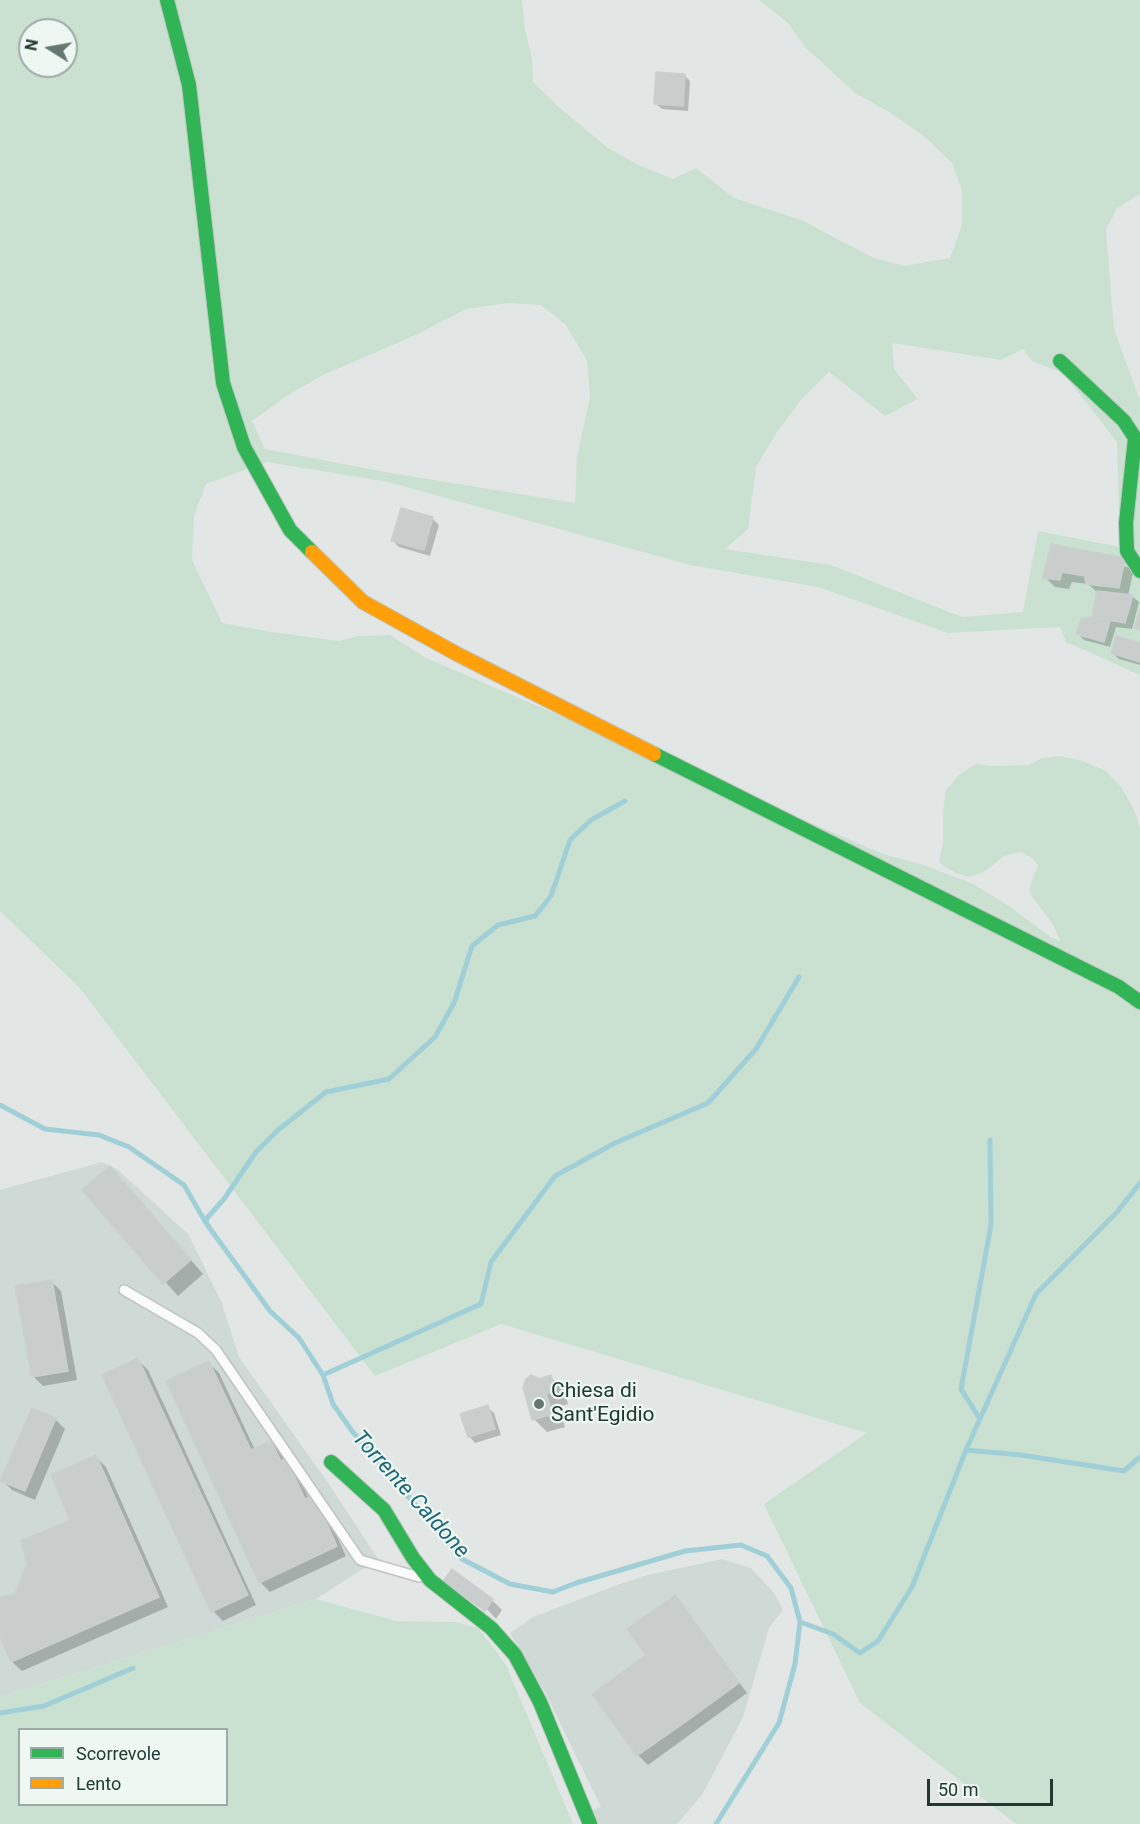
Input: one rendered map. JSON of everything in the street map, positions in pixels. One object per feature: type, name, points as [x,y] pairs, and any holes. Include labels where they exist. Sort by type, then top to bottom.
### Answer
[{"type":"main road","points":[[167,0],[189,85],[223,383],[244,447],[290,530],[363,602],[542,699],[1119,987],[1140,1002]]},
{"type":"main road","points":[[1060,361],[1124,421],[1135,438],[1126,523],[1127,551],[1140,571]]},
{"type":"main road","points":[[330,1462],[384,1510],[413,1558],[430,1580],[491,1628],[514,1655],[540,1702],[590,1824]]},
{"type":"lane","points":[[124,1290],[198,1333],[216,1350],[360,1560],[430,1580]]},
{"type":"shaded area","points":[[102,1162],[118,1170],[188,1234],[221,1301],[239,1357],[328,1483],[378,1559],[316,1599],[0,1697],[0,1190]]},
{"type":"shaded area","points":[[722,1559],[751,1568],[774,1593],[783,1610],[769,1628],[743,1717],[702,1795],[677,1824],[595,1824],[589,1812],[601,1807],[546,1694],[510,1633],[533,1617],[620,1584],[648,1575]]},
{"type":"green space","points":[[0,0],[522,0],[525,30],[532,58],[533,82],[608,148],[641,166],[673,179],[696,168],[734,198],[801,220],[874,258],[904,266],[950,258],[962,225],[962,191],[953,164],[924,136],[889,112],[855,93],[805,47],[788,23],[759,0],[1140,0],[1140,194],[1117,208],[1106,230],[1114,329],[1140,400],[1140,675],[1066,642],[1060,627],[948,633],[818,587],[690,565],[388,482],[267,462],[206,484],[194,516],[192,560],[222,623],[339,641],[358,636],[390,635],[426,658],[883,854],[924,865],[973,884],[1009,906],[1052,938],[1060,941],[1053,924],[1032,897],[1029,889],[1038,865],[1032,858],[1021,852],[1004,856],[984,872],[969,877],[956,873],[939,861],[943,842],[946,790],[960,774],[976,764],[1029,765],[1042,758],[1060,756],[1080,760],[1106,771],[1122,788],[1136,814],[1140,828],[1140,1824],[1016,1824],[860,1703],[764,1504],[867,1433],[501,1324],[375,1376],[79,987],[0,911]],"holes":[[[509,303],[541,305],[566,325],[587,361],[590,397],[577,457],[575,503],[391,473],[265,449],[252,421],[288,395],[323,375],[418,334],[466,309]],[[892,343],[1001,360],[1023,349],[1032,361],[1063,373],[1117,442],[1120,547],[1038,531],[1023,612],[962,617],[831,565],[725,549],[748,529],[756,467],[777,432],[801,400],[829,372],[885,416],[918,399],[894,369]]]},
{"type":"green space","points":[[316,1599],[396,1621],[455,1622],[478,1628],[506,1665],[573,1824],[0,1824],[0,1697]]},
{"type":"building","points":[[656,72],[685,74],[683,106],[654,104]]},
{"type":"building","points":[[401,508],[433,517],[424,550],[391,541]]},
{"type":"building","points":[[1051,544],[1125,558],[1119,588],[1086,584],[1085,576],[1062,572],[1060,580],[1043,578]]},
{"type":"building","points":[[1097,591],[1133,595],[1125,623],[1092,617]]},
{"type":"building","points":[[1140,609],[1140,630],[1134,628]]},
{"type":"building","points":[[1092,617],[1110,621],[1104,642],[1076,634],[1081,619]]},
{"type":"building","points":[[1116,636],[1140,643],[1140,662],[1111,653]]},
{"type":"building","points":[[110,1166],[191,1260],[163,1284],[82,1190]]},
{"type":"building","points":[[52,1280],[68,1371],[32,1377],[15,1286]]},
{"type":"building","points":[[138,1358],[248,1595],[211,1612],[102,1375]]},
{"type":"building","points":[[209,1361],[251,1450],[271,1441],[281,1461],[286,1458],[305,1499],[314,1495],[337,1546],[259,1583],[166,1381]]},
{"type":"building","name":"Chiesa di Sant'Egidio","points":[[531,1375],[539,1379],[551,1375],[556,1390],[546,1394],[553,1414],[532,1420],[523,1387],[526,1379]]},
{"type":"building","points":[[488,1405],[495,1429],[468,1437],[460,1414]]},
{"type":"building","points":[[32,1408],[56,1418],[25,1491],[0,1481]]},
{"type":"building","points":[[96,1455],[159,1597],[11,1662],[0,1637],[0,1597],[15,1594],[27,1563],[21,1541],[70,1520],[51,1475]]},
{"type":"building","points":[[452,1569],[493,1599],[485,1611],[443,1581]]},
{"type":"building","points":[[675,1595],[739,1683],[691,1718],[627,1629]]},
{"type":"building","points":[[646,1655],[691,1718],[637,1756],[592,1694]]},
{"type":"waterway","points":[[206,1223],[207,1218],[224,1199],[256,1152],[278,1130],[326,1092],[389,1079],[435,1037],[454,1003],[472,946],[498,925],[535,916],[551,896],[570,840],[591,820],[625,801]]},
{"type":"waterway","points":[[323,1375],[481,1304],[491,1262],[555,1176],[615,1143],[708,1103],[756,1049],[799,977]]},
{"type":"waterway","name":"Torrente Caldone","points":[[0,1105],[45,1129],[99,1135],[129,1147],[184,1185],[206,1223],[270,1311],[299,1338],[323,1375],[333,1404],[352,1431],[462,1559],[510,1584],[553,1592],[685,1551],[741,1545],[767,1556],[791,1588],[800,1622],[795,1664],[779,1723],[716,1824]]},
{"type":"waterway","points":[[980,1419],[961,1389],[991,1225],[990,1140]]},
{"type":"waterway","points":[[800,1622],[833,1634],[860,1653],[878,1641],[912,1587],[966,1450],[1036,1294],[1117,1212],[1140,1183]]},
{"type":"waterway","points":[[966,1450],[1021,1455],[1124,1471],[1140,1457]]},
{"type":"waterway","points":[[0,1713],[44,1706],[133,1668]]},
{"type":"traffic: fast","points":[[167,0],[189,85],[223,383],[244,447],[290,530],[312,552]]},
{"type":"traffic: fast","points":[[1060,361],[1124,421],[1135,438],[1126,523],[1127,551],[1140,571]]},
{"type":"traffic: fast","points":[[654,754],[1119,987],[1140,1002]]},
{"type":"traffic: fast","points":[[331,1462],[384,1510],[413,1558],[430,1580],[491,1628],[515,1655],[540,1702],[590,1824]]},
{"type":"traffic: slow","points":[[312,552],[363,602],[457,654],[654,754]]},
{"type":"place","name":"Chiesa di Sant'Egidio","points":[[539,1404]]}]
